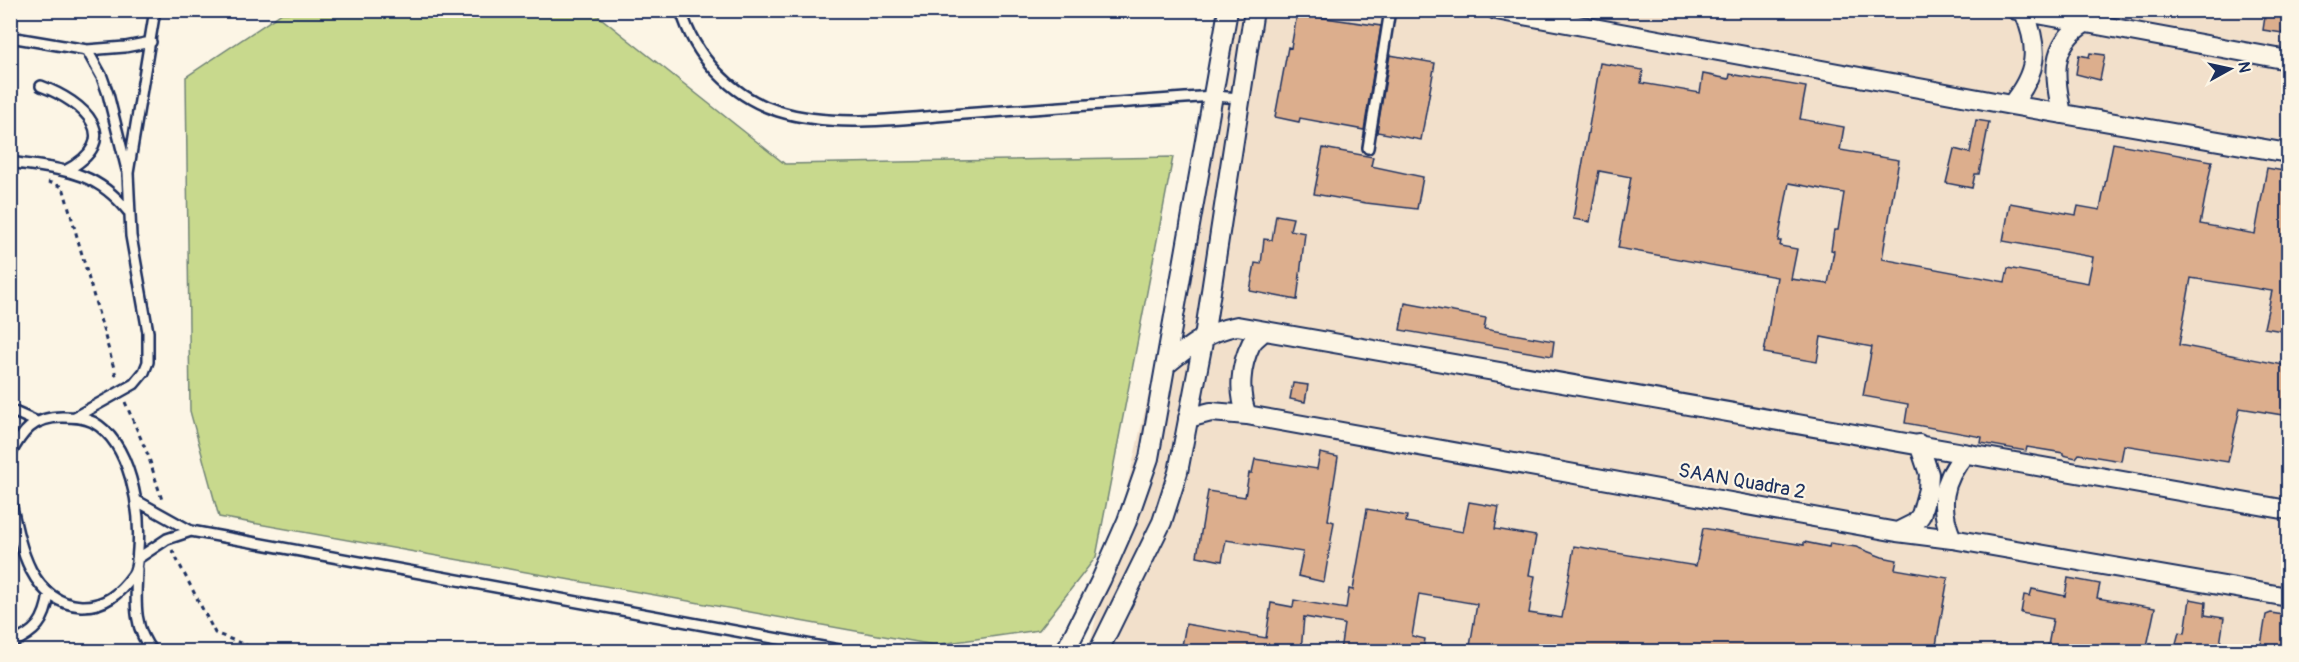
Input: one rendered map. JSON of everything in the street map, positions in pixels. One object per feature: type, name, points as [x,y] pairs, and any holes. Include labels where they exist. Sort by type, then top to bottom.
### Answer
[{"type":"street","points":[[1098,651],[1162,522],[1178,471],[1204,337],[1254,10]]},
{"type":"street","points":[[1496,10],[2010,105],[2289,153]]},
{"type":"street","points":[[2010,105],[2024,89],[2034,62],[2033,32],[2020,11]]},
{"type":"street","points":[[2020,11],[2289,60]]},
{"type":"street","points":[[1065,651],[1101,580],[1127,521],[1149,458],[1227,15]]},
{"type":"street","points":[[2062,114],[2056,81],[2056,64],[2065,39],[2073,30],[2085,23]]},
{"type":"street","points":[[1209,298],[1220,313],[1236,326]]},
{"type":"street","points":[[1166,365],[1204,337],[1220,329],[1236,326],[2289,510]]},
{"type":"street","points":[[1247,415],[1242,402],[1242,371],[1251,342],[1264,330]]},
{"type":"street","name":"SAAN Quadra 2","points":[[1188,418],[1211,412],[1247,415],[1897,532],[1952,539],[2289,597]]},
{"type":"street","points":[[1897,532],[1915,523],[1921,514],[1928,489],[1929,474],[1919,444]]},
{"type":"street","points":[[1952,539],[1946,526],[1943,495],[1953,467],[1965,454]]},
{"type":"lane","points":[[75,417],[134,384],[144,372],[149,351],[129,211],[128,173],[155,10]]},
{"type":"lane","points":[[681,10],[686,28],[718,75],[754,102],[802,117],[875,120],[1213,96],[1241,98]]},
{"type":"lane","points":[[1368,148],[1390,10]]},
{"type":"lane","points":[[10,37],[87,50],[151,42]]},
{"type":"lane","points":[[87,50],[102,77],[108,94],[128,173]]},
{"type":"lane","points":[[41,86],[76,103],[87,114],[93,126],[94,142],[86,158],[65,171]]},
{"type":"lane","points":[[10,162],[65,171],[100,183],[129,211]]},
{"type":"lane","points":[[10,410],[37,422]]},
{"type":"lane","points":[[10,455],[25,429],[37,422],[57,417],[75,417],[94,422],[112,440],[128,473],[137,501],[136,615],[140,630],[153,651]]},
{"type":"lane","points":[[10,497],[21,543],[34,576],[60,603],[84,606],[113,598],[123,589],[137,564],[167,539],[191,531]]},
{"type":"lane","points":[[137,501],[191,531],[850,651]]},
{"type":"lane","points":[[10,644],[28,636],[38,626],[46,612],[49,594]]},
{"type":"path","points":[[41,180],[63,187],[121,393],[148,455],[166,516]]},
{"type":"path","points":[[167,539],[215,633],[263,651]]},
{"type":"shaded area","points":[[1239,11],[2288,11],[2288,651],[1088,652]]},
{"type":"green space","points":[[413,10],[592,11],[785,164],[1173,157],[1096,557],[1039,630],[934,645],[219,517],[190,411],[186,77],[282,13]]},
{"type":"building","points":[[2266,10],[2289,10],[2289,34],[2263,30]]},
{"type":"building","points":[[1297,14],[1381,26],[1364,130],[1300,118],[1299,122],[1275,117],[1288,47],[1291,48]]},
{"type":"building","points":[[2090,53],[2105,55],[2100,80],[2076,74],[2079,55],[2089,57]]},
{"type":"building","points":[[1390,55],[1435,63],[1421,140],[1377,132]]},
{"type":"building","points":[[1600,63],[1643,70],[1641,83],[1700,93],[1703,74],[1729,79],[1730,74],[1806,87],[1800,119],[1844,127],[1840,150],[1899,160],[1882,259],[2005,282],[2008,268],[2088,283],[2093,257],[2003,241],[2010,203],[2076,215],[2078,206],[2100,210],[2113,143],[2212,161],[2200,224],[2255,234],[2267,168],[2289,172],[2289,332],[2264,328],[2272,291],[2191,278],[2179,345],[2289,366],[2289,416],[2240,408],[2228,462],[2124,445],[2121,461],[2079,454],[2076,458],[2063,455],[2063,453],[2027,447],[2026,451],[1981,443],[1982,437],[1905,423],[1908,404],[1863,396],[1872,347],[1821,337],[1817,362],[1764,353],[1777,277],[1618,248],[1631,177],[1599,171],[1590,222],[1573,219]],"holes":[[[1789,183],[1844,193],[1838,230],[1834,230],[1831,250],[1834,251],[1828,284],[1791,279],[1797,249],[1780,246],[1781,241],[1778,241]]]},
{"type":"building","points":[[1976,120],[1989,122],[1979,174],[1975,174],[1972,188],[1946,183],[1954,149],[1970,153]]},
{"type":"building","points":[[1323,148],[1373,157],[1371,166],[1423,177],[1417,209],[1314,194]]},
{"type":"building","points":[[1276,215],[1293,218],[1290,230],[1305,233],[1297,300],[1250,291],[1255,263],[1261,264],[1264,239],[1272,240]]},
{"type":"building","points":[[1405,303],[1486,318],[1484,329],[1554,341],[1552,356],[1400,330]]},
{"type":"building","points":[[1293,383],[1308,385],[1305,402],[1290,399]]},
{"type":"building","points":[[1320,453],[1338,457],[1328,520],[1334,522],[1324,582],[1298,576],[1303,552],[1226,540],[1222,561],[1197,556],[1208,491],[1245,497],[1249,473],[1252,473],[1255,459],[1317,469]]},
{"type":"building","points":[[1469,502],[1499,507],[1495,529],[1536,536],[1529,575],[1535,576],[1529,613],[1562,618],[1574,546],[1696,566],[1703,528],[1804,545],[1804,542],[1829,547],[1830,543],[1856,547],[1897,560],[1895,569],[1948,578],[1935,651],[1504,651],[1470,646],[1477,604],[1419,594],[1412,636],[1425,639],[1423,651],[1340,651],[1344,624],[1304,617],[1301,651],[1181,651],[1186,624],[1266,638],[1271,603],[1293,607],[1294,600],[1346,609],[1349,589],[1353,590],[1367,509],[1407,516],[1406,522],[1463,532]]},
{"type":"building","points":[[2068,578],[2100,584],[2097,598],[2155,608],[2146,651],[2047,651],[2053,619],[2021,613],[2024,595],[2030,596],[2032,589],[2065,596]]},
{"type":"building","points":[[2190,599],[2206,602],[2205,615],[2224,618],[2219,651],[2174,651],[2179,632],[2185,633]]},
{"type":"building","points":[[2271,613],[2289,616],[2289,651],[2260,651],[2266,615]]}]
